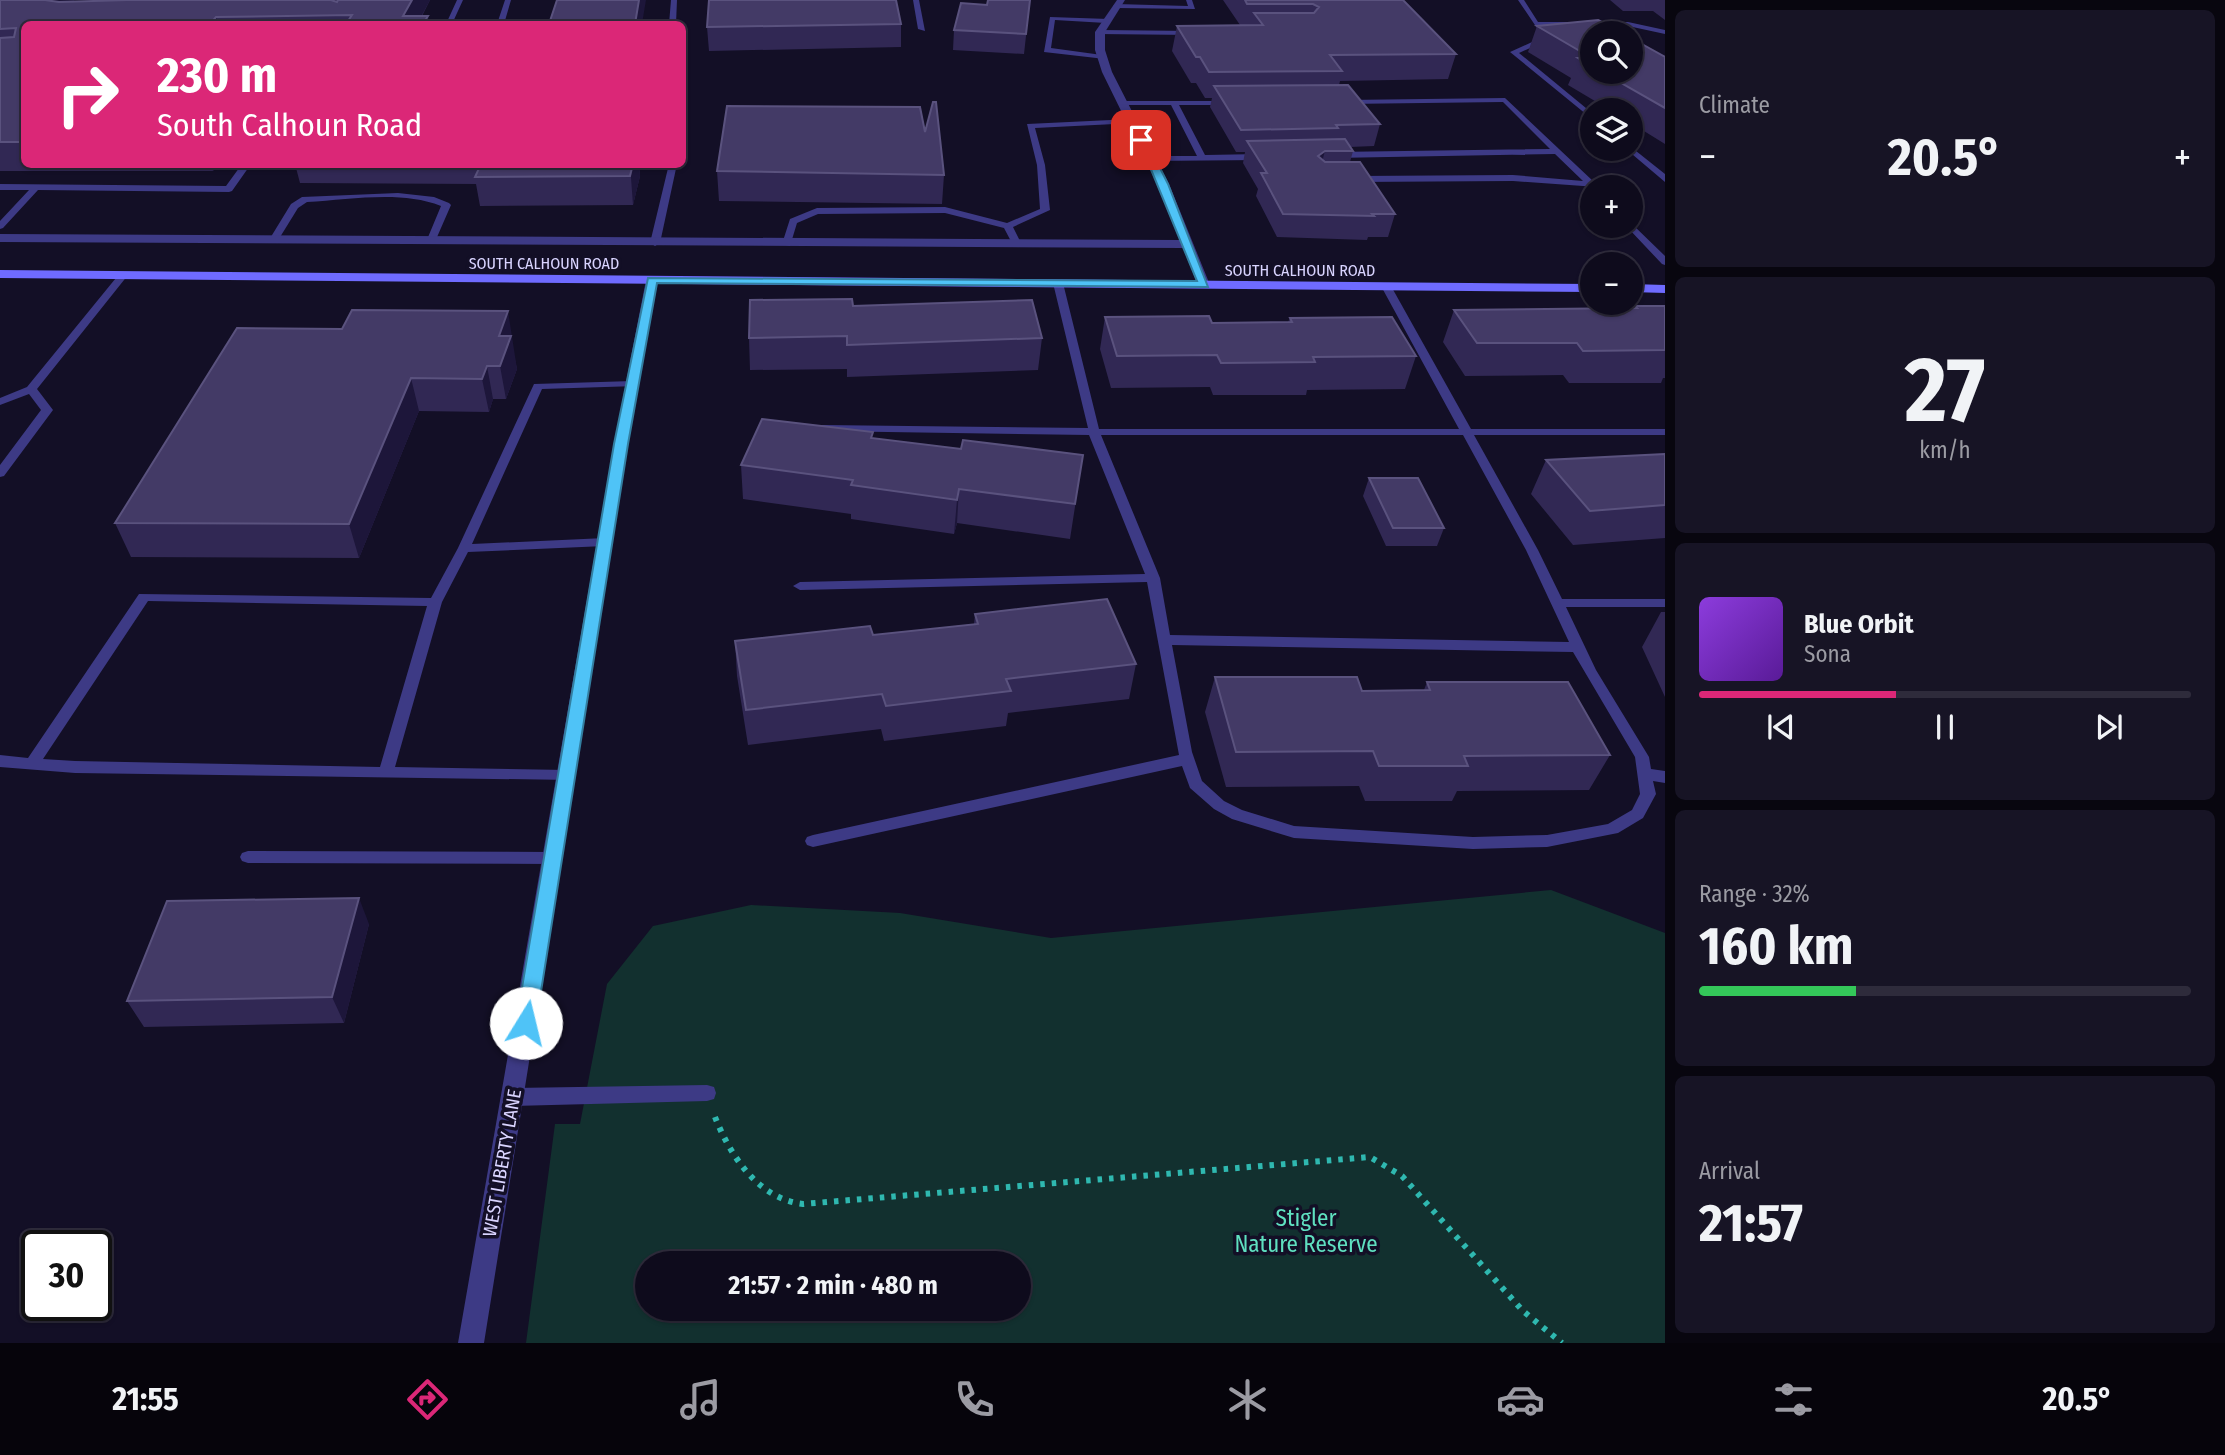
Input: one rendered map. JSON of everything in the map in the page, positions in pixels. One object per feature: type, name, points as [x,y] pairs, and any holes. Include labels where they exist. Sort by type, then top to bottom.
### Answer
[{"type":"street","points":[[1119,3],[1100,32],[1102,57],[1151,159],[1204,285]]},
{"type":"street","points":[[0,238],[1186,244]]},
{"type":"street","name":"SOUTH CALHOUN ROAD","points":[[0,274],[1580,288]]},
{"type":"street","name":"WEST LIBERTY LANE","points":[[471,1343],[605,542],[652,280]]},
{"type":"street","points":[[1643,288],[1665,289]]},
{"type":"lane","points":[[450,21],[460,0]]},
{"type":"lane","points":[[501,21],[509,0]]},
{"type":"lane","points":[[673,21],[674,0]]},
{"type":"lane","points":[[916,0],[922,29]]},
{"type":"lane","points":[[1119,3],[1193,8],[1189,0]]},
{"type":"lane","points":[[1521,0],[1546,38]]},
{"type":"lane","points":[[1102,57],[1046,50],[1052,18],[1106,21]]},
{"type":"lane","points":[[1536,24],[1628,24],[1665,32]]},
{"type":"lane","points":[[1100,32],[1203,33]]},
{"type":"lane","points":[[1559,38],[1546,38],[1514,52],[1580,107]]},
{"type":"lane","points":[[1340,102],[1505,100],[1581,175]]},
{"type":"lane","points":[[1123,103],[1243,103]]},
{"type":"lane","points":[[1174,103],[1202,158]]},
{"type":"lane","points":[[788,244],[793,221],[817,211],[945,210],[1008,226],[1045,210],[1041,165],[1030,126],[1132,121]]},
{"type":"lane","points":[[1325,155],[1557,151]]},
{"type":"lane","points":[[1151,159],[1270,156]]},
{"type":"lane","points":[[1643,158],[1661,170],[1665,179]]},
{"type":"lane","points":[[0,187],[229,188],[244,168]]},
{"type":"lane","points":[[655,243],[672,168]]},
{"type":"lane","points":[[1346,179],[1513,178],[1580,185]]},
{"type":"lane","points":[[0,226],[36,187]]},
{"type":"lane","points":[[274,240],[293,206],[304,199],[401,197],[439,200],[446,205],[431,242]]},
{"type":"lane","points":[[1008,226],[1017,245]]},
{"type":"lane","points":[[1642,238],[1665,262]]},
{"type":"lane","points":[[0,402],[31,389],[122,275]]},
{"type":"lane","points":[[1058,284],[1097,444],[1153,578],[1186,759],[1195,784],[1219,805],[1237,815],[1283,829],[1371,839],[1472,843],[1547,841],[1612,829],[1638,814],[1648,794],[1642,757],[1579,647],[1466,430],[1386,286]]},
{"type":"lane","points":[[386,772],[435,602],[464,548],[537,386],[633,384]]},
{"type":"lane","points":[[0,473],[47,410],[31,389]]},
{"type":"lane","points":[[807,428],[1095,432],[1665,432]]},
{"type":"lane","points":[[464,548],[605,542]]},
{"type":"lane","points":[[800,586],[1153,578]]},
{"type":"lane","points":[[32,764],[144,597],[435,602]]},
{"type":"lane","points":[[1557,603],[1665,603]]},
{"type":"lane","points":[[1166,640],[1579,647]]},
{"type":"lane","points":[[813,841],[1186,759]]},
{"type":"lane","points":[[0,761],[32,764],[567,776]]},
{"type":"lane","points":[[1646,774],[1665,777]]},
{"type":"lane","points":[[248,857],[554,858]]},
{"type":"lane","points":[[513,1097],[707,1093]]},
{"type":"path","points":[[707,1093],[722,1135],[758,1185],[794,1203],[828,1204],[1370,1157],[1402,1176],[1523,1311],[1562,1343]]},
{"type":"green space","name":"Stigler Nature Reserve","points":[[1551,890],[1665,933],[1665,1343],[526,1343],[555,1124],[580,1124],[607,984],[653,926],[751,905],[900,913],[1051,938]]},
{"type":"building","points":[[0,0],[412,0],[403,16],[428,16],[425,21],[348,21],[352,15],[216,17],[213,21],[21,21],[21,142],[0,142],[0,38],[14,37],[16,28],[0,29]]},
{"type":"building","points":[[557,0],[639,0],[636,21],[550,21]]},
{"type":"building","points":[[709,0],[896,0],[901,24],[707,27]]},
{"type":"building","points":[[988,0],[1030,0],[1026,34],[954,30],[961,3],[987,5]]},
{"type":"building","points":[[1245,0],[1403,0],[1456,54],[1330,55],[1342,71],[1209,72],[1200,57],[1196,57],[1177,26],[1263,25],[1254,13],[1314,13],[1319,7],[1313,4],[1247,4]]},
{"type":"building","points":[[1580,22],[1580,51],[1537,26]]},
{"type":"building","points":[[1643,45],[1665,57],[1665,108],[1623,84],[1643,84]]},
{"type":"building","points":[[1348,85],[1380,124],[1336,125],[1338,128],[1241,130],[1214,86]]},
{"type":"building","points":[[933,102],[936,102],[944,175],[717,171],[727,106],[920,107],[925,132]]},
{"type":"building","points":[[1345,139],[1353,151],[1325,151],[1318,156],[1325,162],[1360,162],[1395,214],[1283,214],[1261,173],[1267,173],[1247,141]]},
{"type":"building","points":[[479,168],[632,168],[630,176],[475,177]]},
{"type":"building","points":[[852,299],[853,306],[1032,300],[1042,338],[847,345],[847,336],[749,338],[750,300]]},
{"type":"building","points":[[1643,306],[1665,306],[1665,350],[1583,351],[1577,343],[1477,343],[1454,310],[1580,309],[1580,315],[1643,315]]},
{"type":"building","points":[[352,310],[508,311],[499,336],[511,336],[500,366],[487,366],[482,379],[411,378],[349,524],[115,523],[237,328],[342,329]]},
{"type":"building","points":[[1209,316],[1212,323],[1292,322],[1290,318],[1392,317],[1416,356],[1313,357],[1315,362],[1221,363],[1217,355],[1117,356],[1105,317]]},
{"type":"building","points":[[762,419],[873,432],[871,438],[961,449],[963,440],[1083,455],[1075,504],[959,489],[957,500],[851,485],[853,480],[741,465]]},
{"type":"building","points":[[1665,454],[1665,505],[1590,511],[1546,460]]},
{"type":"building","points":[[1369,478],[1418,478],[1444,528],[1393,528]]},
{"type":"building","points":[[1107,599],[1136,664],[1006,679],[1011,691],[886,706],[882,694],[746,710],[735,641],[870,626],[873,635],[978,624],[975,614]]},
{"type":"building","points":[[1215,677],[1357,677],[1362,691],[1430,690],[1427,682],[1568,682],[1610,755],[1464,756],[1468,766],[1379,766],[1373,751],[1236,752]]},
{"type":"building","points":[[359,898],[332,997],[127,1001],[167,901]]},
{"type":"route","points":[[526,1023],[621,444],[652,280],[1204,285],[1163,184],[1141,140]]}]
